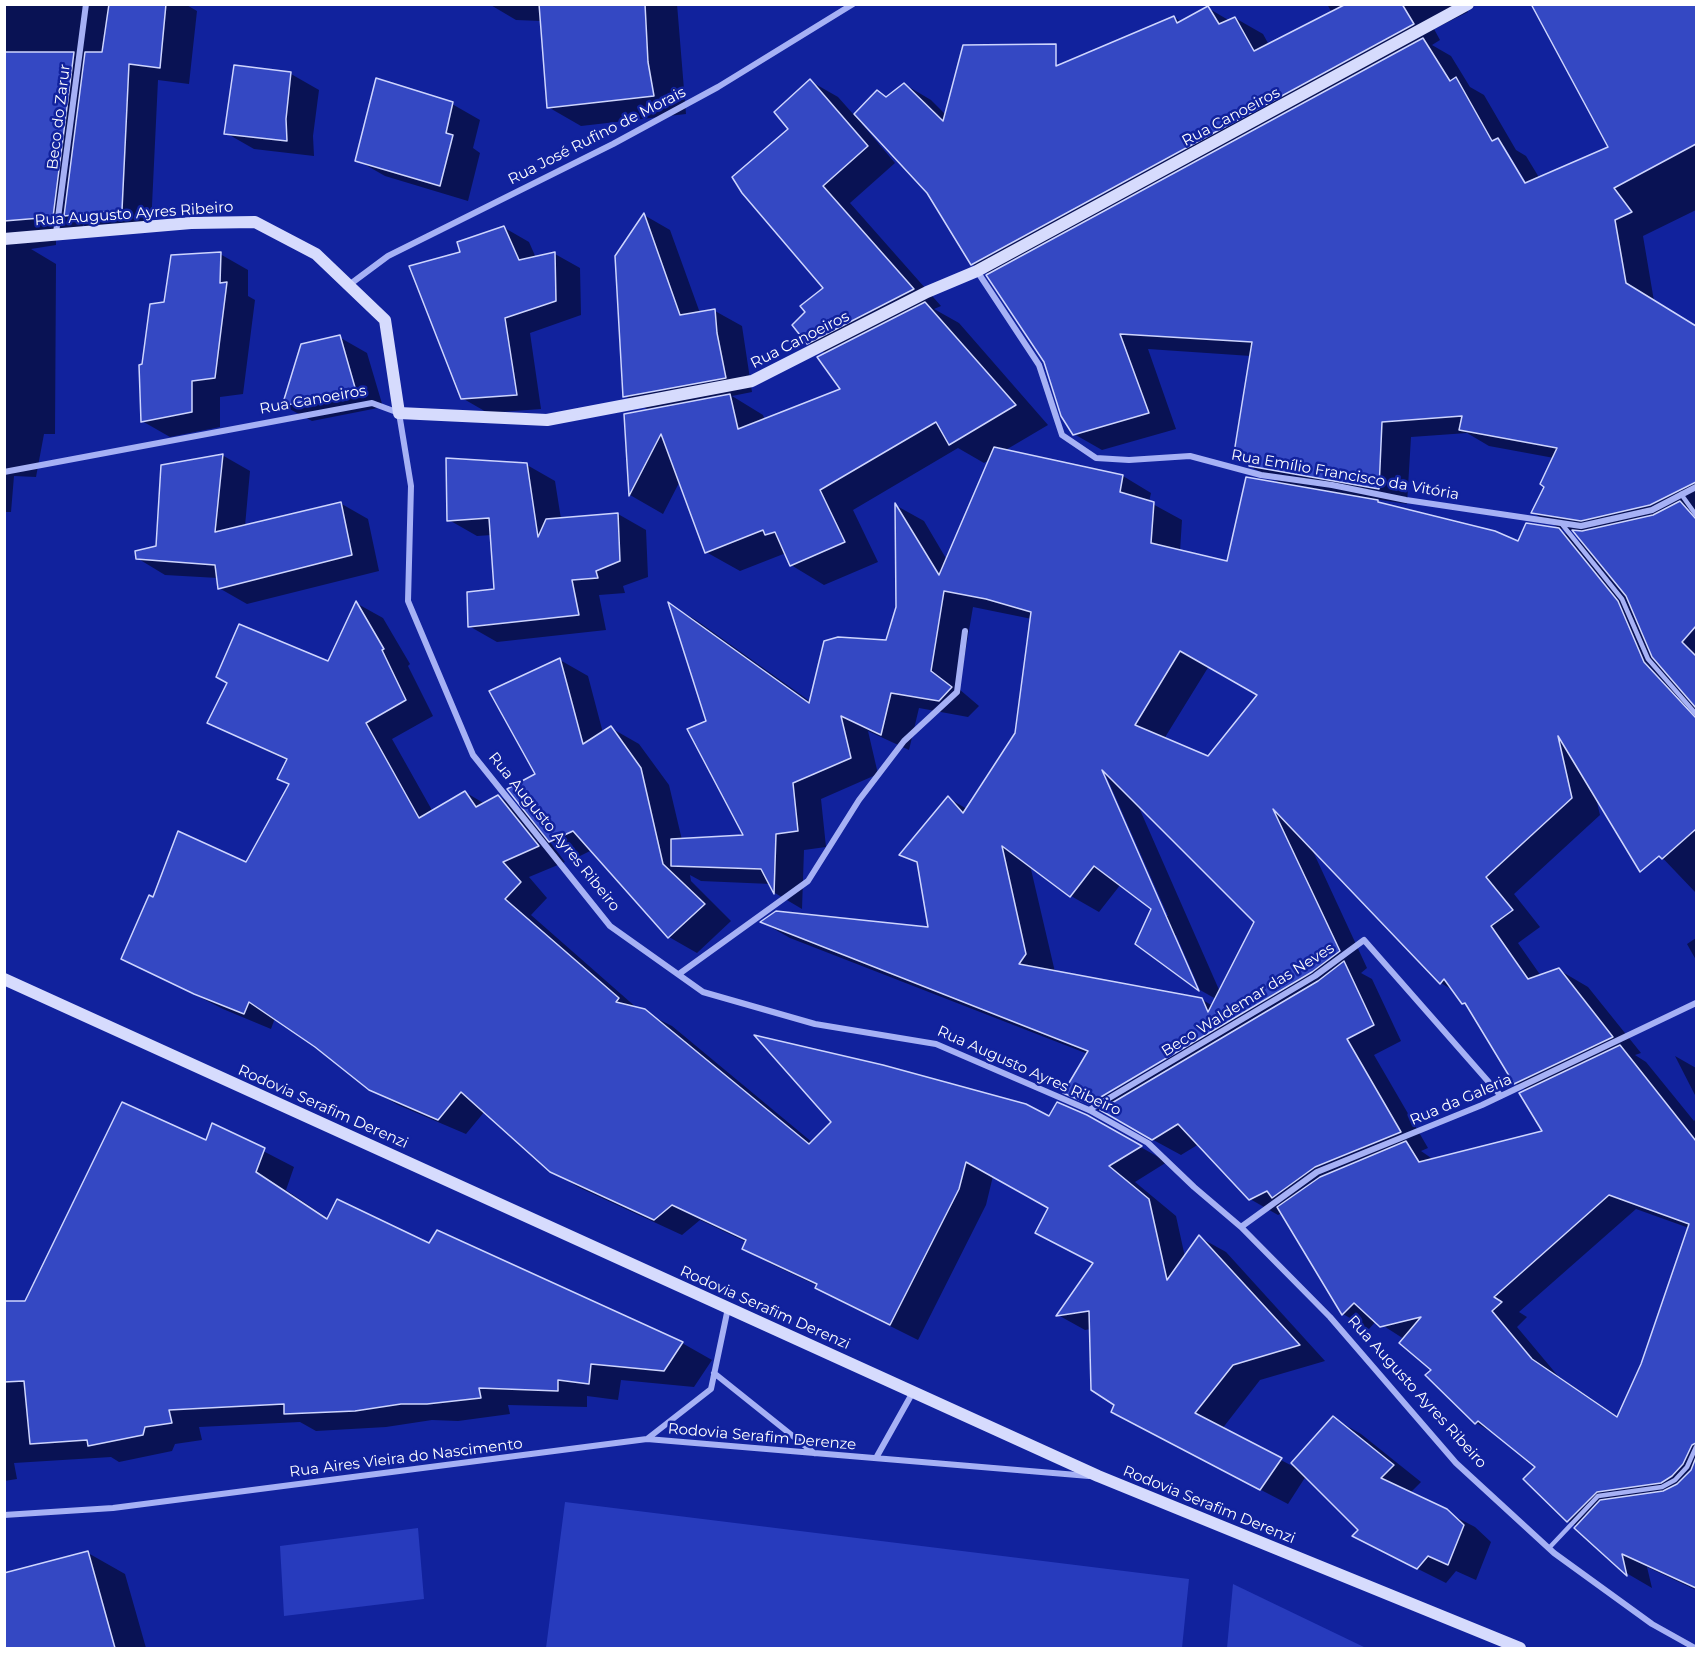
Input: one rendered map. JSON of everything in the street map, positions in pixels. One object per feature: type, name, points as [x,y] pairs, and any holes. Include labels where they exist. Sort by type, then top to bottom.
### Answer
[{"type":"street","name":"Beco do Zarur","points":[[56,233],[86,4]]},
{"type":"street","name":"Rua José Rufino de Morais","points":[[349,285],[388,256],[613,144],[718,87],[854,4]]},
{"type":"street","name":"Rua Canoeiros","points":[[4,472],[372,404],[399,413],[547,420],[752,381],[927,292],[977,271],[1468,4]]},
{"type":"street","name":"Rua Augusto Ayres Ribeiro","points":[[4,239],[191,223],[255,222],[316,254],[385,320],[411,486],[408,601],[473,754],[610,926],[703,992],[815,1024],[936,1044],[1089,1110],[1148,1143],[1194,1187],[1241,1227],[1330,1317],[1456,1463],[1548,1548],[1652,1624],[1695,1648]]},
{"type":"street","name":"Rua Emílio Francisco da Vitória","points":[[977,271],[1039,365],[1062,435],[1096,458],[1129,460],[1190,456],[1261,475],[1332,484],[1406,500],[1581,526],[1652,510],[1696,487]]},
{"type":"street","points":[[679,975],[808,881],[859,800],[904,741],[957,692],[965,631]]},
{"type":"street","name":"Beco Waldemar das Neves","points":[[1089,1110],[1315,976],[1364,940],[1500,1096]]},
{"type":"street","name":"Rodovia Serafim Derenzi","points":[[4,979],[1098,1476],[1520,1648]]},
{"type":"street","name":"Rua da Galeria","points":[[1241,1227],[1317,1172],[1500,1096],[1696,1003]]},
{"type":"street","points":[[647,1439],[711,1389],[728,1308]]},
{"type":"street","points":[[714,1373],[814,1453]]},
{"type":"street","name":"Rodovia Serafim Derenze","points":[[876,1458],[913,1392]]},
{"type":"street","name":"Rodovia Serafim Derenze","points":[[647,1439],[1098,1476]]},
{"type":"street","name":"Rua Aires Vieira do Nascimento","points":[[4,1515],[113,1508],[647,1439]]},
{"type":"lane","points":[[1682,494],[1696,515]]},
{"type":"lane","points":[[1561,523],[1623,599],[1648,659],[1696,714]]},
{"type":"lane","points":[[1548,1548],[1598,1496],[1662,1487],[1675,1480],[1687,1467],[1696,1446]]},
{"type":"shaded area","points":[[565,1502],[1189,1579],[1182,1648],[546,1648]]},
{"type":"shaded area","points":[[418,1528],[424,1599],[284,1616],[280,1546]]},
{"type":"shaded area","points":[[1233,1584],[1366,1648],[1227,1648]]},
{"type":"building","points":[[109,4],[166,4],[160,68],[129,64],[122,210],[64,216],[85,52],[102,52]]},
{"type":"building","points":[[539,4],[645,4],[648,62],[654,96],[547,108]]},
{"type":"building","points":[[1346,4],[1402,4],[1414,24],[971,265],[927,193],[854,114],[877,90],[886,97],[904,83],[943,121],[963,45],[1056,44],[1056,66],[1174,16],[1177,23],[1208,6],[1219,24],[1235,17],[1254,51]]},
{"type":"building","points":[[1531,4],[1696,4],[1696,144],[1614,188],[1632,212],[1615,220],[1626,283],[1696,326],[1696,482],[1650,505],[1581,521],[1531,513],[1544,487],[1540,484],[1557,448],[1459,430],[1462,416],[1382,422],[1379,489],[1249,466],[1250,461],[1233,459],[1252,342],[1120,334],[1149,413],[1073,435],[1061,416],[1044,362],[986,275],[1423,38],[1450,81],[1456,77],[1492,141],[1498,138],[1525,183],[1608,147]]},
{"type":"building","points":[[4,52],[74,52],[53,217],[4,221]]},
{"type":"building","points":[[234,65],[291,72],[286,119],[287,141],[224,134]]},
{"type":"building","points":[[376,78],[453,102],[446,133],[453,135],[440,186],[355,161]]},
{"type":"building","points":[[810,79],[868,146],[823,186],[914,289],[807,344],[792,325],[805,312],[800,306],[823,288],[742,193],[732,177],[788,129],[774,112]]},
{"type":"building","points":[[644,213],[680,315],[715,309],[717,333],[726,378],[623,397],[615,256]]},
{"type":"building","points":[[504,226],[519,260],[555,252],[556,301],[505,318],[517,395],[461,399],[409,266],[460,252],[457,242]]},
{"type":"building","points":[[221,252],[220,283],[227,282],[215,378],[192,381],[192,412],[141,422],[139,365],[142,364],[150,304],[164,302],[171,255]]},
{"type":"building","points":[[925,302],[1016,405],[949,445],[936,422],[820,490],[845,542],[790,566],[775,532],[765,535],[763,530],[705,553],[661,434],[629,496],[624,414],[730,394],[738,429],[840,389],[817,357]]},
{"type":"building","points":[[340,335],[356,391],[282,406],[301,344]]},
{"type":"building","points":[[994,447],[1123,475],[1120,492],[1154,502],[1151,543],[1227,561],[1246,477],[1378,500],[1378,502],[1495,531],[1518,541],[1526,523],[1559,528],[1618,601],[1644,662],[1696,718],[1696,829],[1662,859],[1659,856],[1640,872],[1558,736],[1572,798],[1486,877],[1513,910],[1491,926],[1528,979],[1559,968],[1613,1037],[1514,1084],[1465,1003],[1462,1004],[1444,979],[1440,984],[1273,809],[1340,951],[1312,972],[1089,1104],[1063,1093],[1088,1051],[760,922],[776,911],[928,927],[917,862],[899,855],[948,796],[963,813],[1015,733],[1031,612],[986,599],[944,591],[931,671],[952,687],[939,701],[891,693],[881,735],[841,716],[851,758],[793,783],[798,831],[776,834],[774,894],[761,869],[671,866],[671,839],[743,835],[687,729],[706,721],[668,602],[809,703],[824,641],[838,637],[886,640],[896,607],[895,503],[939,575]],"holes":[[[1180,651],[1257,695],[1208,756],[1135,725]],[[1102,770],[1254,922],[1208,1012],[1202,998],[1019,964],[1026,954],[1002,846],[1070,897],[1094,866],[1151,909],[1135,944],[1199,991]]]},
{"type":"building","points":[[223,454],[215,532],[341,502],[352,555],[218,589],[215,565],[136,559],[135,551],[156,546],[161,465]]},
{"type":"building","points":[[446,458],[527,463],[538,537],[546,519],[618,513],[620,561],[596,571],[598,578],[572,580],[579,615],[468,627],[467,592],[494,589],[489,518],[447,521]]},
{"type":"building","points":[[1680,501],[1696,519],[1696,626],[1682,642],[1696,656],[1696,708],[1652,657],[1626,596],[1572,530],[1582,531],[1653,515]]},
{"type":"building","points":[[356,601],[384,649],[382,650],[406,700],[366,723],[419,818],[465,791],[476,807],[498,795],[539,846],[503,862],[521,882],[505,899],[619,998],[616,1002],[645,1009],[809,1144],[831,1122],[754,1035],[883,1065],[1026,1104],[1049,1116],[1057,1102],[1087,1115],[1142,1146],[1109,1166],[1149,1199],[1167,1280],[1199,1235],[1300,1345],[1233,1365],[1195,1413],[1282,1458],[1260,1490],[1111,1412],[1114,1405],[1091,1390],[1089,1311],[1056,1316],[1093,1263],[1035,1233],[1048,1208],[966,1162],[959,1189],[890,1325],[815,1288],[817,1284],[742,1249],[746,1240],[672,1205],[654,1220],[550,1172],[461,1092],[438,1120],[369,1090],[315,1047],[249,1002],[244,1014],[194,994],[121,959],[149,895],[153,897],[178,831],[246,862],[289,784],[277,779],[287,759],[207,723],[227,683],[216,677],[239,624],[328,661]]},
{"type":"building","points":[[560,658],[583,744],[611,726],[641,768],[663,864],[705,904],[668,938],[573,831],[549,842],[507,789],[535,774],[489,691]]},
{"type":"building","points":[[1344,961],[1374,1025],[1347,1039],[1401,1132],[1315,1167],[1272,1198],[1267,1191],[1249,1200],[1178,1124],[1152,1140],[1100,1110],[1318,981]]},
{"type":"building","points":[[1620,1045],[1696,1141],[1696,1443],[1692,1445],[1683,1464],[1672,1476],[1661,1483],[1597,1492],[1567,1522],[1523,1479],[1535,1467],[1478,1421],[1475,1424],[1425,1375],[1431,1370],[1399,1343],[1421,1317],[1380,1327],[1354,1303],[1342,1315],[1277,1207],[1320,1177],[1406,1141],[1419,1162],[1542,1131],[1519,1093]],"holes":[[[1609,1195],[1689,1224],[1641,1364],[1617,1417],[1532,1359],[1492,1311],[1502,1302],[1494,1297]]]},
{"type":"building","points":[[122,1102],[206,1140],[212,1123],[265,1148],[256,1172],[327,1219],[337,1199],[429,1243],[437,1230],[683,1342],[664,1371],[591,1364],[589,1384],[558,1380],[558,1391],[479,1388],[481,1398],[427,1404],[401,1404],[355,1411],[284,1414],[284,1404],[169,1410],[172,1423],[145,1427],[143,1435],[88,1446],[87,1440],[30,1444],[24,1381],[4,1382],[4,1301],[25,1301]]},
{"type":"building","points":[[1333,1416],[1394,1465],[1381,1478],[1447,1509],[1464,1525],[1448,1565],[1428,1556],[1417,1569],[1352,1536],[1358,1530],[1291,1463]]},
{"type":"building","points":[[1696,1457],[1696,1588],[1622,1554],[1627,1576],[1574,1528],[1600,1500],[1663,1491],[1677,1484],[1691,1470]]},
{"type":"building","points":[[88,1551],[115,1648],[4,1648],[4,1573]]}]
